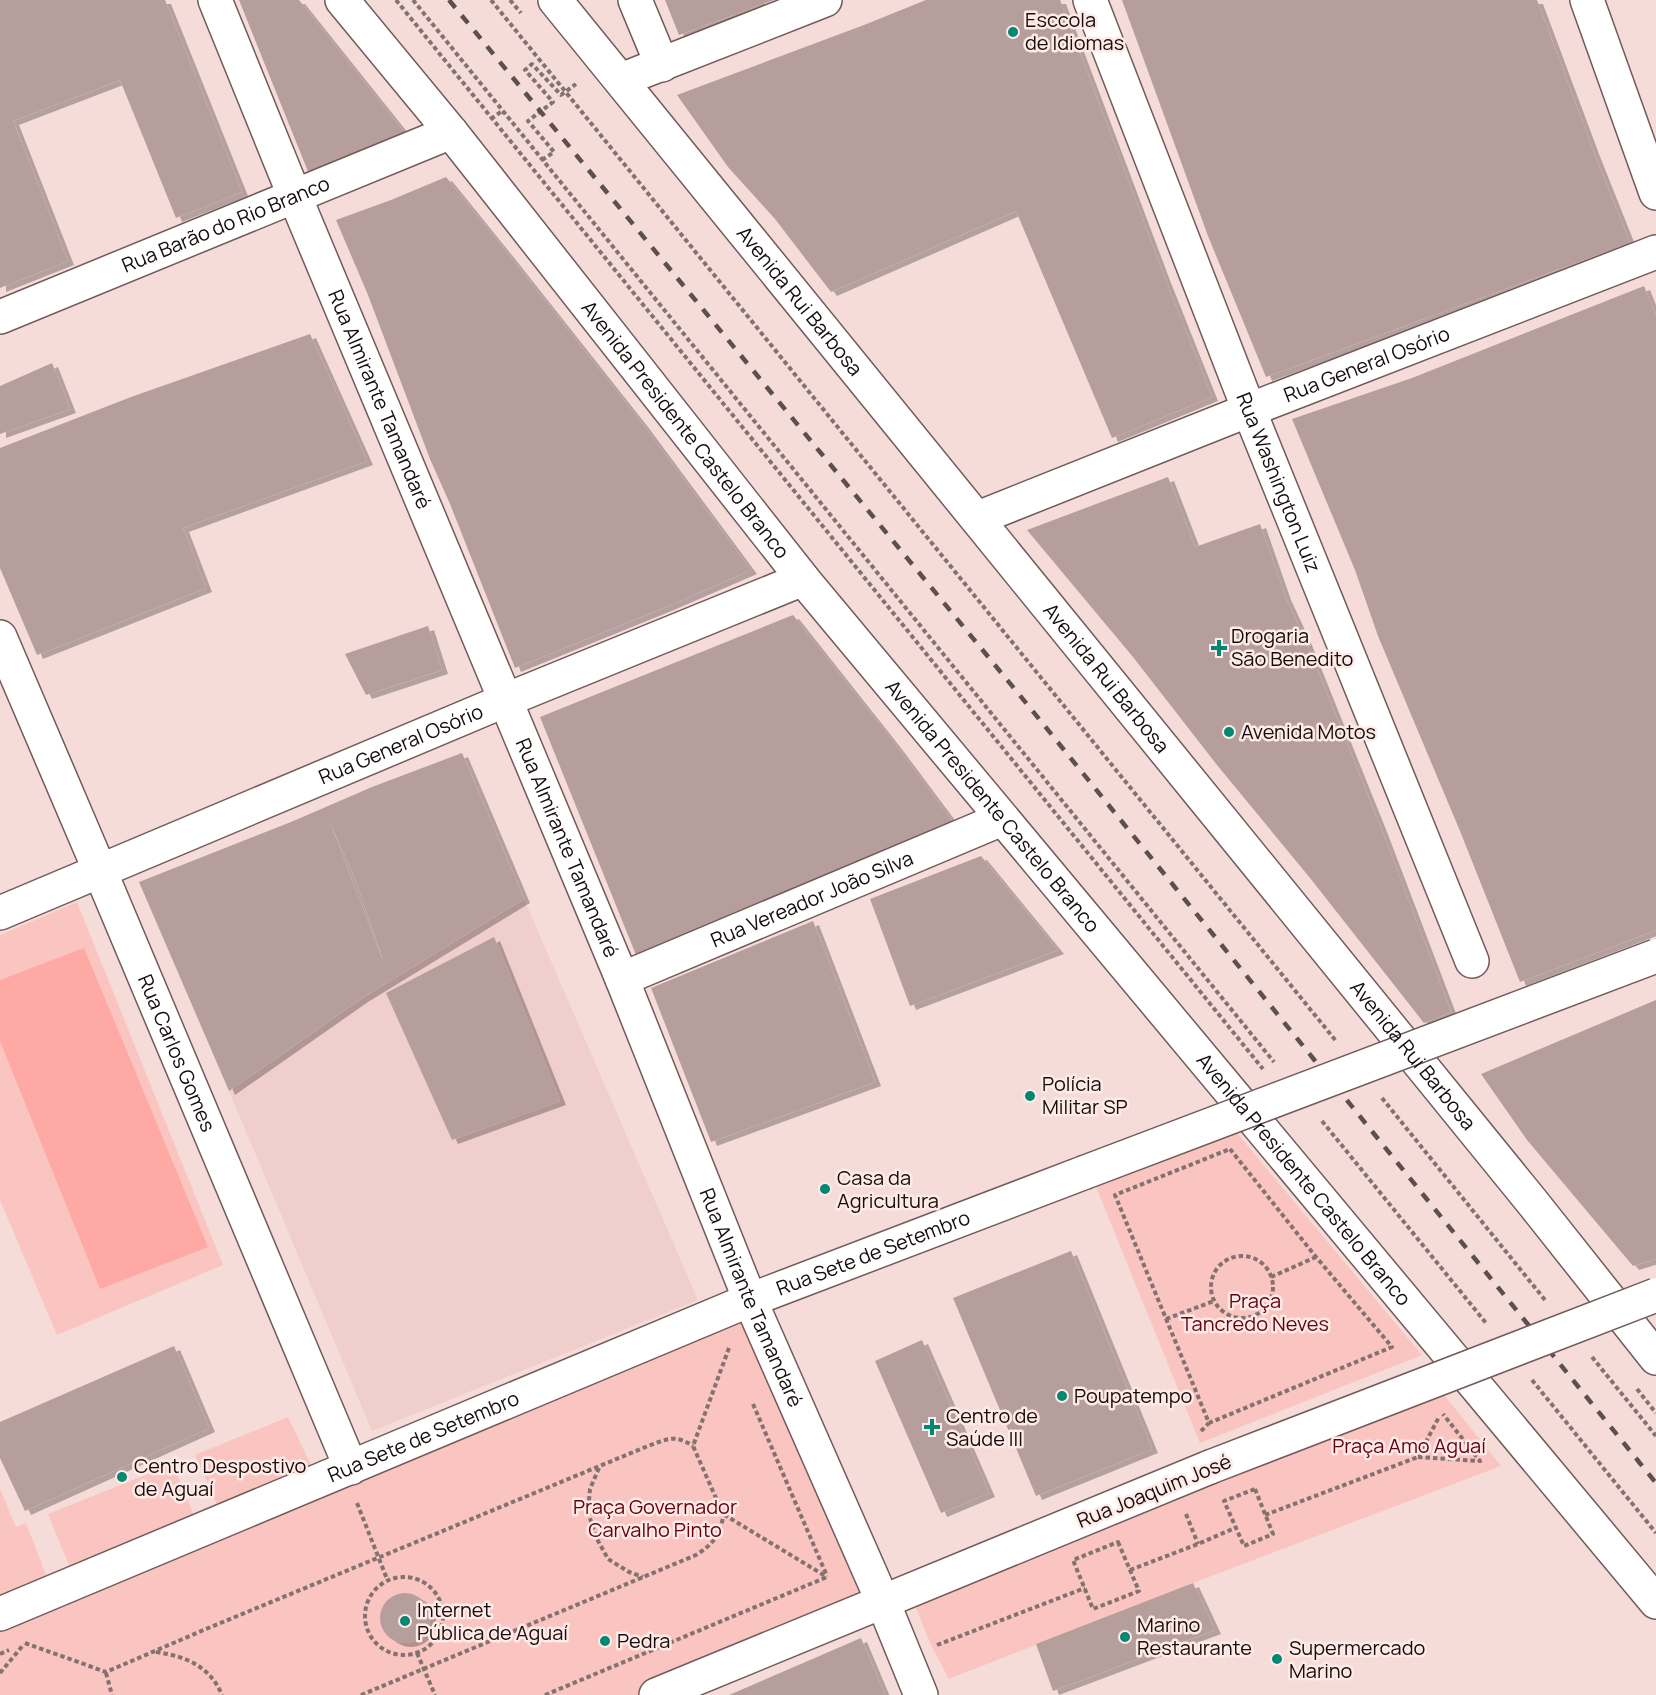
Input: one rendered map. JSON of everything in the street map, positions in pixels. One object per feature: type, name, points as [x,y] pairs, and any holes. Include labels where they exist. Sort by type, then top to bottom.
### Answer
[{"type":"street","name":"Rua Almirante Tamandaré","points":[[215,0],[622,980],[750,1300],[883,1602],[921,1695]]},
{"type":"street","name":"Avenida Presidente Castelo Branco","points":[[342,0],[455,137],[803,579],[1656,1602]]},
{"type":"street","name":"Avenida Rui Barbosa","points":[[555,0],[978,518],[1656,1358]]},
{"type":"street","points":[[635,0],[662,64]]},
{"type":"street","points":[[613,71],[662,64],[825,0]]},
{"type":"street","name":"Rua Washington Luiz","points":[[1090,0],[1249,410],[1472,961]]},
{"type":"street","points":[[1587,0],[1656,193]]},
{"type":"street","name":"Rua Barão do Rio Branco","points":[[0,317],[295,197],[455,137]]},
{"type":"street","name":"Rua General Osório","points":[[978,518],[1656,252]]},
{"type":"street","name":"Rua General Osório","points":[[0,913],[506,700],[803,579]]},
{"type":"street","name":"Rua Carlos Gomes","points":[[0,637],[351,1468]]},
{"type":"street","name":"Rua Vereador João Silva","points":[[622,980],[1002,819]]},
{"type":"street","name":"Rua Sete de Setembro","points":[[0,1614],[750,1300],[1093,1184],[1656,956]]},
{"type":"street","name":"Rua Joaquim José","points":[[656,1695],[1210,1467],[1656,1295]]},
{"type":"path","points":[[396,0],[1264,1070]]},
{"type":"path","points":[[413,0],[1279,1069]]},
{"type":"path","points":[[491,0],[1340,1047]]},
{"type":"path","points":[[455,137],[502,111],[542,160],[554,152],[528,121],[553,102],[525,70],[532,64],[561,95],[613,71]]},
{"type":"path","points":[[1378,1093],[1551,1306]]},
{"type":"path","points":[[1317,1115],[1490,1329]]},
{"type":"path","points":[[1115,1195],[1230,1149],[1316,1257],[1392,1347],[1209,1423],[1200,1432]]},
{"type":"path","points":[[1093,1184],[1115,1195],[1209,1423]]},
{"type":"path","points":[[1241,1256],[1261,1263],[1271,1277],[1273,1291],[1269,1301],[1264,1309],[1247,1317],[1237,1318],[1228,1315],[1214,1301],[1211,1292],[1211,1282],[1221,1264],[1241,1256]]},
{"type":"path","points":[[1271,1277],[1316,1257]]},
{"type":"path","points":[[1166,1319],[1214,1301]]},
{"type":"path","points":[[693,1446],[729,1348],[733,1356]]},
{"type":"path","points":[[1588,1353],[1656,1436]]},
{"type":"path","points":[[1528,1375],[1656,1533]]},
{"type":"path","points":[[752,1401],[827,1577]]},
{"type":"path","points":[[1265,1515],[1418,1457],[1480,1461],[1442,1412],[1418,1457]]},
{"type":"path","points":[[0,1673],[25,1643],[106,1672],[670,1438],[683,1439],[693,1446],[723,1514],[722,1525],[709,1547],[696,1555],[361,1695]]},
{"type":"path","points":[[599,1467],[590,1489],[588,1512],[596,1537],[608,1558],[629,1572],[644,1577]]},
{"type":"path","points":[[1255,1489],[1274,1534],[1244,1546],[1235,1527],[1224,1501],[1255,1489]]},
{"type":"path","points":[[356,1502],[387,1580]]},
{"type":"path","points":[[723,1514],[827,1577]]},
{"type":"path","points":[[1130,1570],[1235,1527]]},
{"type":"path","points":[[1118,1542],[1130,1570],[1140,1591],[1093,1609],[1073,1560],[1118,1542]]},
{"type":"path","points":[[411,1577],[434,1590],[441,1602],[443,1616],[441,1630],[426,1649],[403,1656],[380,1648],[370,1638],[364,1615],[366,1603],[373,1591],[387,1580],[411,1577]]},
{"type":"path","points":[[545,1695],[827,1577]]},
{"type":"path","points":[[932,1647],[1085,1588]]},
{"type":"path","points":[[154,1651],[189,1659],[204,1669],[222,1695]]},
{"type":"path","points":[[417,1653],[435,1695]]},
{"type":"path","points":[[106,1672],[112,1695]]},
{"type":"shaded area","points":[[524,899],[698,1300],[372,1431],[229,1091],[362,998]]},
{"type":"shaded area","points":[[84,948],[208,1247],[100,1289],[0,1041],[0,980]]},
{"type":"green space","points":[[77,902],[223,1265],[57,1335],[0,1200],[0,935]]},
{"type":"green space","name":"Praça Tancredo Neves","points":[[1232,1127],[1422,1355],[1200,1443],[1094,1182]]},
{"type":"green space","name":"Praça Governador Carvalho Pinto","points":[[750,1300],[883,1602],[656,1695],[0,1695],[0,1615]]},
{"type":"green space","name":"Praça Amo Aguaí","points":[[1433,1381],[1501,1466],[949,1679],[932,1647],[909,1592]]},
{"type":"green space","points":[[288,1417],[312,1467],[218,1507],[195,1455]]},
{"type":"green space","points":[[173,1464],[195,1518],[71,1570],[48,1514]]},
{"type":"green space","points":[[0,1489],[16,1527],[26,1523],[48,1580],[0,1599]]},
{"type":"building","points":[[0,0],[165,0],[242,192],[176,218],[120,80],[13,121],[68,261],[0,288]]},
{"type":"building","points":[[239,0],[299,0],[406,134],[309,174]]},
{"type":"building","points":[[665,0],[774,0],[679,35]]},
{"type":"building","points":[[926,0],[1060,0],[1212,397],[1112,438],[1016,211],[831,292],[775,219],[728,167],[677,95]]},
{"type":"building","points":[[1122,0],[1537,0],[1630,243],[1266,377],[1208,236]]},
{"type":"building","points":[[446,177],[642,423],[751,570],[515,668],[430,459],[368,295],[336,220]]},
{"type":"building","points":[[1644,286],[1656,316],[1656,930],[1520,982],[1292,419],[1412,378]]},
{"type":"building","points":[[310,334],[367,461],[183,528],[206,588],[37,655],[0,568],[0,448],[131,397]]},
{"type":"building","points":[[52,363],[70,409],[0,434],[0,386]]},
{"type":"building","points":[[1168,477],[1195,547],[1260,524],[1285,596],[1305,639],[1381,828],[1451,1012],[1424,1023],[1133,657],[1027,530]]},
{"type":"building","points":[[793,615],[954,823],[636,955],[540,717]]},
{"type":"building","points":[[428,626],[442,670],[366,695],[345,654]]},
{"type":"building","points":[[462,753],[524,899],[362,998],[229,1091],[139,882],[291,822],[372,787]],"holes":[[[329,820],[354,876],[383,959]]]},
{"type":"building","points":[[981,856],[1058,950],[910,1006],[870,899]]},
{"type":"building","points":[[813,921],[875,1082],[711,1142],[651,988]]},
{"type":"building","points":[[494,937],[560,1101],[452,1140],[386,993]]},
{"type":"building","points":[[1656,1000],[1656,1259],[1633,1266],[1527,1140],[1481,1074]]},
{"type":"building","name":"Poupatempo","points":[[1071,1251],[1152,1449],[1036,1496],[953,1298]]},
{"type":"building","name":"Centro de Saúde III","points":[[922,1340],[989,1493],[941,1513],[875,1361]]},
{"type":"building","points":[[174,1346],[209,1428],[25,1511],[0,1458],[0,1422]]},
{"type":"building","name":"Marino Restaurante","points":[[1193,1583],[1215,1630],[1053,1691],[1036,1644]]},
{"type":"building","name":"Internet Pública de Aguaí","points":[[400,1593],[410,1593],[423,1600],[430,1613],[430,1623],[423,1636],[410,1643],[400,1643],[391,1639],[384,1632],[380,1623],[380,1613],[384,1604],[391,1597]]},
{"type":"building","points":[[861,1638],[885,1695],[729,1695]]},
{"type":"railway","points":[[449,0],[1031,709],[1656,1483]]},
{"type":"place","name":"Esccola de Idiomas","points":[[1013,32]]},
{"type":"place","name":"Drogaria São Benedito","points":[[1219,648]]},
{"type":"place","name":"Avenida Motos","points":[[1229,732]]},
{"type":"place","name":"Polícia Militar SP","points":[[1030,1096]]},
{"type":"place","name":"Casa da Agricultura","points":[[825,1189]]},
{"type":"place","name":"Poupatempo","points":[[1062,1396]]},
{"type":"place","name":"Centro de Saúde III","points":[[932,1427]]},
{"type":"place","name":"Centro Despostivo de Aguaí","points":[[122,1477]]},
{"type":"place","name":"Internet Pública de Aguaí","points":[[405,1621]]},
{"type":"place","name":"Marino Restaurante","points":[[1125,1637]]},
{"type":"place","name":"Pedra","points":[[605,1641]]},
{"type":"place","name":"Supermercado Marino","points":[[1277,1659]]}]
